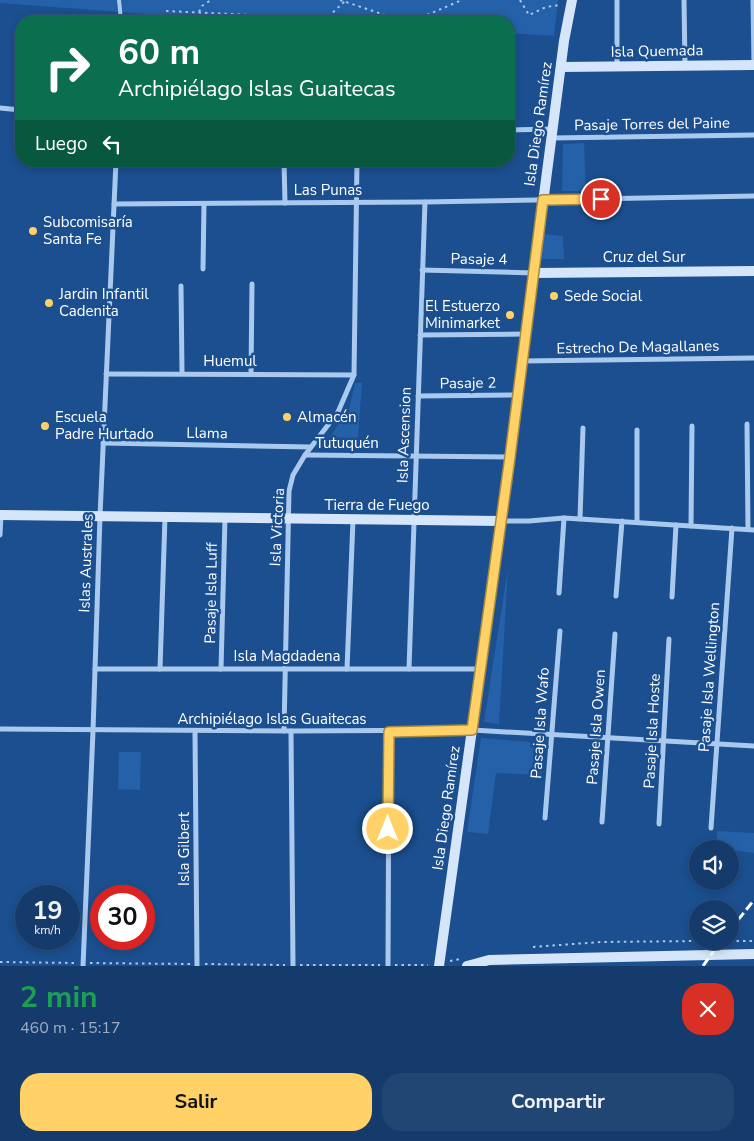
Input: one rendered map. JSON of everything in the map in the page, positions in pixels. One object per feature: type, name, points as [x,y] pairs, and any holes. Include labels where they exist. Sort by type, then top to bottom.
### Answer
[{"type":"street","name":"Isla Diego Ramírez","points":[[439,964],[510,457],[561,67],[572,0]]},
{"type":"street","points":[[617,0],[617,66]]},
{"type":"street","points":[[684,0],[685,66]]},
{"type":"street","points":[[753,0],[754,65]]},
{"type":"street","name":"Isla Quemada","points":[[561,67],[754,65]]},
{"type":"street","points":[[0,108],[15,109]]},
{"type":"street","name":"Pasaje Torres del Paine","points":[[515,131],[552,134],[754,135]]},
{"type":"street","name":"Islas Australes","points":[[83,964],[116,167]]},
{"type":"street","points":[[284,167],[285,203]]},
{"type":"street","name":"Isla Victoria","points":[[284,731],[289,490],[293,475],[305,455],[338,412],[354,375],[357,167]]},
{"type":"street","name":"Las Punas","points":[[114,204],[357,203],[754,196]]},
{"type":"street","name":"Isla Ascension","points":[[409,669],[425,202]]},
{"type":"street","points":[[203,269],[204,204]]},
{"type":"street","name":"Pasaje 4","points":[[422,270],[534,273]]},
{"type":"street","name":"Cruz del Sur","points":[[534,273],[754,271]]},
{"type":"street","points":[[250,374],[252,284]]},
{"type":"street","points":[[181,286],[182,373]]},
{"type":"street","points":[[420,335],[526,334]]},
{"type":"street","name":"Estrecho De Magallanes","points":[[523,361],[754,358]]},
{"type":"street","name":"Huemul","points":[[106,374],[354,375]]},
{"type":"street","name":"Pasaje 2","points":[[418,396],[518,395]]},
{"type":"street","points":[[748,424],[751,529]]},
{"type":"street","points":[[691,526],[692,426]]},
{"type":"street","points":[[580,519],[583,428]]},
{"type":"street","points":[[637,430],[637,522]]},
{"type":"street","name":"Llama","points":[[103,444],[311,447]]},
{"type":"street","name":"Tutuquén","points":[[305,455],[510,457]]},
{"type":"street","points":[[0,515],[0,535]]},
{"type":"street","name":"Tierra de Fuego","points":[[0,515],[529,521],[564,518],[751,529]]},
{"type":"street","points":[[160,669],[165,518]]},
{"type":"street","name":"Pasaje Isla Luff","points":[[221,669],[225,518]]},
{"type":"street","points":[[559,593],[564,518]]},
{"type":"street","points":[[347,669],[353,520]]},
{"type":"street","points":[[616,596],[622,522]]},
{"type":"street","points":[[672,597],[676,525]]},
{"type":"street","name":"Pasaje Isla Wellington","points":[[712,828],[732,528]]},
{"type":"street","name":"Pasaje Isla Wafo","points":[[545,818],[560,630]]},
{"type":"street","name":"Pasaje Isla Owen","points":[[602,822],[615,634]]},
{"type":"street","name":"Pasaje Isla Hoste","points":[[659,824],[670,639]]},
{"type":"street","name":"Isla Magdadena","points":[[95,669],[479,669]]},
{"type":"street","name":"Archipiélago Islas Guaitecas","points":[[0,729],[389,732],[472,730],[754,746]]},
{"type":"street","name":"Isla Gilbert","points":[[196,731],[197,965]]},
{"type":"street","points":[[291,731],[293,965]]},
{"type":"street","points":[[388,966],[389,732]]},
{"type":"street","points":[[467,966],[489,960],[754,954]]},
{"type":"lane","points":[[119,0],[120,15]]},
{"type":"path","points":[[199,13],[202,6],[211,0]]},
{"type":"path","points":[[340,0],[386,15]]},
{"type":"path","points":[[427,15],[462,0]]},
{"type":"path","points":[[520,0],[530,15],[546,7],[560,5]]},
{"type":"path","points":[[330,15],[345,1]]},
{"type":"path","points":[[166,11],[246,15]]},
{"type":"path","points":[[739,941],[754,941]]},
{"type":"path","points":[[0,962],[388,966],[439,964]]},
{"type":"shaded area","points":[[0,0],[558,0],[554,36],[515,33],[515,15],[159,15],[0,3]]},
{"type":"shaded area","points":[[584,143],[586,191],[562,191],[563,144]]},
{"type":"shaded area","points":[[542,234],[563,236],[564,259],[540,259]]},
{"type":"shaded area","points":[[355,383],[362,383],[357,449],[322,449],[349,409]]},
{"type":"shaded area","points":[[508,568],[499,724],[484,722]]},
{"type":"shaded area","points":[[481,738],[544,743],[541,775],[496,773],[488,834],[467,832]]},
{"type":"shaded area","points":[[119,752],[141,752],[140,790],[118,789]]},
{"type":"shaded area","points":[[717,831],[754,833],[754,853],[739,851],[739,840],[717,840]]},
{"type":"railway","points":[[739,919],[754,900]]},
{"type":"railway","points":[[703,966],[715,950]]},
{"type":"place","name":"Subcomisaría Santa Fe","points":[[33,231]]},
{"type":"place","name":"Sede Social","points":[[554,296]]},
{"type":"place","name":"Jardin Infantil Cadenita","points":[[49,303]]},
{"type":"place","name":"El Estuerzo Minimarket","points":[[510,315]]},
{"type":"place","name":"Almacén","points":[[287,417]]},
{"type":"place","name":"Escuela Padre Hurtado","points":[[45,426]]},
{"type":"route","points":[[388,829],[389,732],[472,730],[543,200],[601,199]]}]
